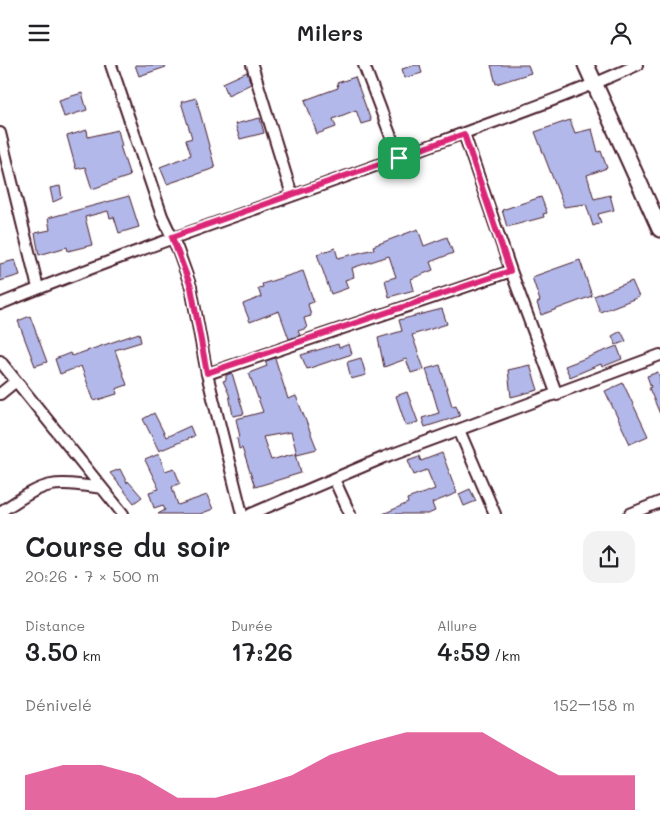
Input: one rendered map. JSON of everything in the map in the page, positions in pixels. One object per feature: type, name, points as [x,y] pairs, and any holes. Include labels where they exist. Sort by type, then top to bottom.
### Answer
[{"type":"main road","points":[[586,65],[656,211],[660,229]]},
{"type":"street","points":[[111,65],[162,216],[191,287],[207,373],[242,514]]},
{"type":"street","points":[[252,65],[292,195]]},
{"type":"street","points":[[364,65],[399,158]]},
{"type":"street","points":[[0,304],[172,237],[464,134],[595,84],[637,65]]},
{"type":"street","points":[[0,133],[38,288]]},
{"type":"street","points":[[464,134],[510,271],[557,395]]},
{"type":"street","points":[[207,373],[510,271]]},
{"type":"street","points":[[251,514],[459,430],[660,355]]},
{"type":"street","points":[[0,361],[123,514]]},
{"type":"street","points":[[0,394],[16,381]]},
{"type":"street","points":[[459,430],[496,514]]},
{"type":"street","points":[[334,479],[350,514]]},
{"type":"street","points":[[0,512],[39,487],[51,484],[61,483],[102,488]]},
{"type":"street","points":[[630,514],[660,503]]},
{"type":"building","points":[[135,65],[166,65],[166,67],[139,76]]},
{"type":"building","points":[[420,65],[422,73],[405,78],[402,69]]},
{"type":"building","points":[[491,65],[528,65],[531,73],[496,84]]},
{"type":"building","points":[[247,72],[251,84],[228,95],[223,83]]},
{"type":"building","points":[[355,77],[371,121],[361,124],[356,110],[333,119],[336,127],[317,134],[305,100],[338,88],[337,83]]},
{"type":"building","points":[[82,93],[87,110],[64,117],[59,100]]},
{"type":"building","points":[[196,98],[215,168],[167,184],[160,167],[191,155],[186,140],[192,138],[181,102]]},
{"type":"building","points":[[260,118],[264,133],[240,139],[235,124]]},
{"type":"building","points":[[570,120],[575,133],[592,129],[598,152],[601,151],[607,168],[587,175],[594,199],[610,195],[614,210],[598,214],[601,223],[593,226],[586,204],[564,207],[535,132]]},
{"type":"building","points":[[87,130],[88,137],[118,130],[122,146],[120,146],[130,176],[92,189],[85,167],[76,169],[67,136]]},
{"type":"building","points":[[60,186],[62,198],[53,202],[50,188]]},
{"type":"building","points":[[129,196],[139,227],[119,233],[114,217],[110,218],[108,211],[85,217],[92,245],[68,251],[67,247],[39,255],[35,233],[50,230],[48,218]]},
{"type":"building","points":[[541,197],[547,213],[543,214],[544,217],[507,227],[502,210]]},
{"type":"building","points":[[418,229],[424,246],[447,237],[453,253],[430,262],[433,270],[411,279],[414,290],[389,297],[385,280],[396,277],[389,256],[352,268],[354,277],[345,280],[348,288],[331,294],[317,254],[335,248],[338,258],[374,249],[373,246]]},
{"type":"building","points":[[15,260],[20,275],[0,281],[0,264]]},
{"type":"building","points":[[580,260],[592,296],[541,315],[537,303],[540,301],[532,277]]},
{"type":"building","points":[[303,271],[314,302],[308,304],[311,316],[304,318],[307,328],[298,331],[300,335],[289,339],[279,311],[250,322],[243,304],[261,297],[258,288],[263,287],[262,284]]},
{"type":"building","points":[[632,281],[639,297],[600,312],[594,296]]},
{"type":"building","points":[[442,309],[447,324],[412,335],[424,369],[411,373],[406,359],[384,367],[378,338],[402,331],[399,320]]},
{"type":"building","points":[[30,316],[47,362],[35,366],[18,321]]},
{"type":"building","points":[[621,331],[626,341],[616,345],[612,336]]},
{"type":"building","points":[[139,333],[141,342],[115,350],[127,385],[116,389],[117,394],[94,401],[81,366],[60,374],[55,359],[70,353],[72,356]]},
{"type":"building","points":[[338,344],[339,348],[349,344],[352,354],[307,369],[301,355]]},
{"type":"building","points":[[617,346],[622,359],[602,367],[601,364],[570,377],[565,366]]},
{"type":"building","points":[[275,358],[288,399],[296,396],[317,449],[297,454],[291,432],[263,437],[271,460],[296,453],[301,473],[255,487],[242,448],[239,449],[237,438],[240,437],[236,419],[263,412],[249,373],[267,366],[265,361]]},
{"type":"building","points":[[361,358],[366,375],[351,379],[347,362]]},
{"type":"building","points":[[440,365],[452,406],[456,405],[460,416],[425,427],[422,418],[439,413],[426,369]]},
{"type":"building","points":[[530,365],[538,390],[511,397],[508,370]]},
{"type":"building","points":[[658,372],[660,378],[660,414],[649,388],[651,387],[647,376]]},
{"type":"building","points":[[232,373],[244,414],[233,416],[229,394],[223,381],[226,380],[226,375]]},
{"type":"building","points":[[623,383],[648,436],[630,444],[605,391]]},
{"type":"building","points":[[407,392],[418,422],[406,426],[396,396]]},
{"type":"building","points":[[154,413],[166,437],[190,426],[194,436],[159,451],[143,419]]},
{"type":"building","points":[[442,453],[457,493],[432,503],[435,511],[428,514],[383,514],[408,503],[407,499],[435,489],[427,470],[414,475],[408,460],[419,456],[421,461]]},
{"type":"building","points":[[159,454],[165,471],[174,468],[180,483],[172,487],[178,505],[207,495],[213,509],[200,514],[158,514],[165,510],[163,505],[154,508],[149,492],[159,489],[145,460]]},
{"type":"building","points":[[120,469],[127,483],[128,481],[142,497],[134,503],[110,473]]},
{"type":"building","points":[[470,489],[476,501],[464,506],[459,494]]},
{"type":"route","points":[[464,134],[510,271],[207,373],[196,306],[186,271],[172,237],[399,158],[464,134]]}]
